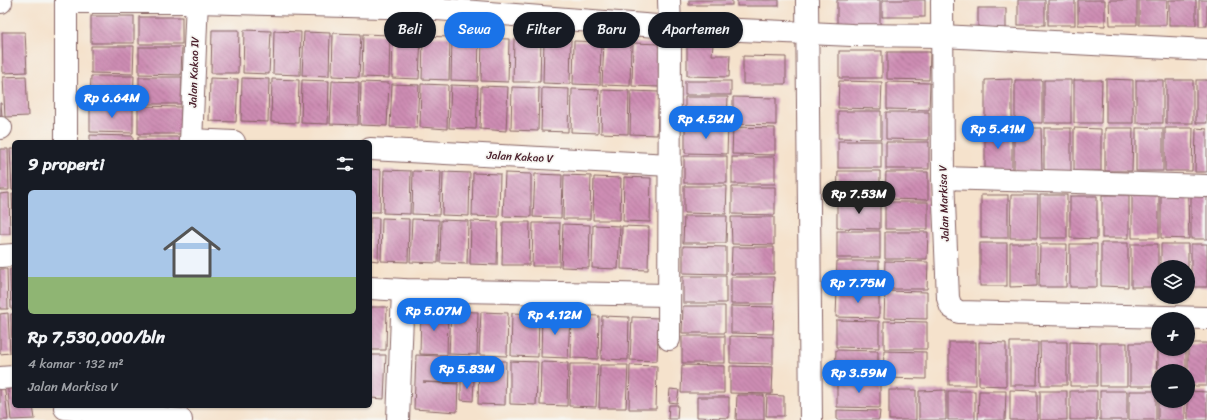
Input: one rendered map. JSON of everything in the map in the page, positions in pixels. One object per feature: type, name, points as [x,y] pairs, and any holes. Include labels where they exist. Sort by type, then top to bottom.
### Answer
[{"type":"street","points":[[669,0],[669,12]]},
{"type":"street","points":[[807,0],[811,420]]},
{"type":"street","name":"Jalan Markisa V","points":[[942,0],[943,178],[948,298],[951,307],[959,312],[1207,318]]},
{"type":"street","points":[[66,140],[66,1],[424,4],[648,25]]},
{"type":"street","name":"Jalan Kakao IV","points":[[191,140],[197,1]]},
{"type":"street","points":[[743,30],[852,35],[942,36],[1207,50]]},
{"type":"street","points":[[668,339],[670,48]]},
{"type":"street","name":"Jalan Kakao V","points":[[372,149],[670,165]]},
{"type":"street","points":[[943,178],[1207,186]]},
{"type":"street","points":[[0,256],[12,255]]},
{"type":"street","points":[[372,288],[669,296]]},
{"type":"street","points":[[398,420],[403,290]]},
{"type":"street","points":[[0,378],[12,377]]},
{"type":"street","points":[[66,412],[181,420]]},
{"type":"street","points":[[393,420],[402,420]]},
{"type":"building","points":[[689,0],[732,0],[732,5],[689,5]]},
{"type":"building","points":[[737,0],[779,0],[779,6],[737,6]]},
{"type":"building","points":[[837,0],[880,0],[880,27],[837,26]]},
{"type":"building","points":[[882,0],[925,0],[925,17],[882,17]]},
{"type":"building","points":[[1018,0],[1045,0],[1045,25],[1018,25]]},
{"type":"building","points":[[1048,0],[1075,0],[1075,25],[1048,25]]},
{"type":"building","points":[[1078,0],[1105,0],[1105,26],[1078,25]]},
{"type":"building","points":[[1109,0],[1137,0],[1137,25],[1110,25]]},
{"type":"building","points":[[1139,0],[1167,0],[1166,25],[1139,25]]},
{"type":"building","points":[[1169,0],[1196,0],[1196,25],[1169,25]]},
{"type":"building","points":[[1199,0],[1207,0],[1207,26],[1199,26]]},
{"type":"building","points":[[978,8],[1006,8],[1006,30],[978,30]]},
{"type":"building","points":[[91,16],[134,16],[134,43],[91,43]]},
{"type":"building","points":[[139,17],[182,17],[182,44],[139,44]]},
{"type":"building","points":[[212,30],[239,30],[238,73],[211,73]]},
{"type":"building","points":[[244,30],[271,31],[269,74],[243,73]]},
{"type":"building","points":[[274,31],[301,32],[300,75],[273,74]]},
{"type":"building","points":[[2,32],[25,32],[27,72],[3,73]]},
{"type":"building","points":[[304,32],[330,33],[329,76],[302,75]]},
{"type":"building","points":[[333,33],[361,34],[359,77],[332,76]]},
{"type":"building","points":[[363,34],[384,35],[384,48],[390,48],[389,78],[362,77]]},
{"type":"building","points":[[436,36],[444,37],[444,48],[450,48],[449,80],[422,79],[423,48],[436,48]]},
{"type":"building","points":[[505,39],[509,39],[508,82],[481,81],[482,48],[505,48]]},
{"type":"building","points":[[575,41],[583,41],[583,48],[601,48],[600,85],[573,84]]},
{"type":"building","points":[[640,43],[648,44],[648,48],[661,48],[659,87],[632,86],[633,48],[640,48]]},
{"type":"building","points":[[91,46],[134,46],[133,74],[91,73]]},
{"type":"building","points":[[139,47],[182,47],[181,75],[139,74]]},
{"type":"building","points":[[393,48],[420,48],[419,79],[392,78]]},
{"type":"building","points":[[452,48],[479,48],[478,81],[451,80]]},
{"type":"building","points":[[514,48],[541,48],[540,82],[513,82]]},
{"type":"building","points":[[544,48],[571,48],[570,84],[543,83]]},
{"type":"building","points":[[604,48],[631,48],[630,86],[602,85]]},
{"type":"building","points":[[687,48],[713,48],[712,55],[730,55],[729,77],[687,76]]},
{"type":"building","points":[[839,51],[882,51],[882,78],[839,78]]},
{"type":"building","points":[[887,52],[930,52],[929,80],[887,79]]},
{"type":"building","points":[[743,56],[786,57],[786,84],[743,84]]},
{"type":"building","points":[[26,76],[28,116],[5,117],[3,77]]},
{"type":"building","points":[[91,76],[134,76],[133,103],[90,103]]},
{"type":"building","points":[[139,77],[182,77],[181,104],[139,104]]},
{"type":"building","points":[[210,78],[238,79],[236,122],[209,121]]},
{"type":"building","points":[[242,78],[269,79],[268,122],[241,121]]},
{"type":"building","points":[[272,79],[299,80],[298,123],[271,122]]},
{"type":"building","points":[[1012,79],[1012,122],[985,123],[985,80]]},
{"type":"building","points":[[1106,79],[1133,80],[1133,123],[1106,123]]},
{"type":"building","points":[[302,80],[329,81],[328,124],[301,123]]},
{"type":"building","points":[[1015,80],[1042,80],[1042,123],[1015,122]]},
{"type":"building","points":[[1044,80],[1071,80],[1071,123],[1044,123]]},
{"type":"building","points":[[1074,80],[1102,80],[1101,123],[1074,123]]},
{"type":"building","points":[[1136,80],[1163,80],[1163,123],[1136,123]]},
{"type":"building","points":[[1166,80],[1193,80],[1193,123],[1166,123]]},
{"type":"building","points":[[1196,80],[1207,80],[1207,123],[1196,123]]},
{"type":"building","points":[[332,81],[359,82],[358,125],[330,124]]},
{"type":"building","points":[[685,81],[731,81],[731,95],[685,95]]},
{"type":"building","points":[[839,81],[882,82],[881,109],[838,108]]},
{"type":"building","points":[[361,82],[389,83],[387,126],[360,125]]},
{"type":"building","points":[[887,82],[930,83],[929,110],[887,109]]},
{"type":"building","points":[[392,84],[419,85],[417,128],[390,127]]},
{"type":"building","points":[[421,84],[448,85],[447,129],[420,127]]},
{"type":"building","points":[[451,85],[478,86],[476,129],[449,128]]},
{"type":"building","points":[[481,86],[508,87],[506,131],[480,129]]},
{"type":"building","points":[[512,87],[539,88],[538,131],[511,130]]},
{"type":"building","points":[[542,88],[569,89],[568,132],[541,131]]},
{"type":"building","points":[[572,89],[599,90],[598,133],[571,132]]},
{"type":"building","points":[[602,90],[629,91],[628,134],[601,133]]},
{"type":"building","points":[[631,91],[659,92],[657,135],[630,134]]},
{"type":"building","points":[[685,97],[728,97],[727,124],[685,124]]},
{"type":"building","points":[[733,97],[776,98],[776,125],[733,124]]},
{"type":"building","points":[[1,103],[2,117],[0,117]]},
{"type":"building","points":[[90,105],[133,106],[133,133],[90,132]]},
{"type":"building","points":[[138,106],[181,107],[181,134],[138,134]]},
{"type":"building","points":[[838,111],[881,111],[881,139],[838,138]]},
{"type":"building","points":[[886,112],[929,112],[929,140],[886,139]]},
{"type":"building","points":[[685,126],[728,126],[727,154],[685,153]]},
{"type":"building","points":[[733,127],[775,128],[775,155],[732,154]]},
{"type":"building","points":[[985,128],[1012,128],[1012,171],[985,171]]},
{"type":"building","points":[[1014,128],[1041,128],[1042,171],[1014,171]]},
{"type":"building","points":[[1044,128],[1071,128],[1071,171],[1044,171]]},
{"type":"building","points":[[1074,128],[1101,129],[1101,171],[1074,171]]},
{"type":"building","points":[[1105,128],[1133,128],[1132,171],[1105,171]]},
{"type":"building","points":[[1136,128],[1163,128],[1163,171],[1136,171]]},
{"type":"building","points":[[1165,128],[1193,128],[1192,171],[1165,171]]},
{"type":"building","points":[[1196,128],[1207,129],[1207,172],[1195,172]]},
{"type":"building","points":[[90,135],[133,136],[133,140],[90,140]]},
{"type":"building","points":[[138,137],[181,137],[181,140],[138,140]]},
{"type":"building","points":[[838,141],[881,141],[881,168],[838,168]]},
{"type":"building","points":[[886,142],[929,142],[929,169],[886,169]]},
{"type":"building","points":[[0,149],[8,149],[9,190],[0,190]]},
{"type":"building","points":[[10,149],[12,149],[12,190]]},
{"type":"building","points":[[684,156],[727,156],[727,183],[684,183]]},
{"type":"building","points":[[732,157],[775,157],[775,184],[732,184]]},
{"type":"building","points":[[372,169],[381,170],[380,212],[372,212]]},
{"type":"building","points":[[384,170],[411,171],[410,214],[383,213]]},
{"type":"building","points":[[413,171],[441,172],[439,215],[412,214]]},
{"type":"building","points":[[838,171],[880,171],[880,199],[837,198]]},
{"type":"building","points":[[443,172],[470,173],[469,216],[442,215]]},
{"type":"building","points":[[886,172],[928,172],[928,200],[885,199]]},
{"type":"building","points":[[473,173],[500,174],[499,217],[472,216]]},
{"type":"building","points":[[505,173],[531,174],[531,217],[503,216]]},
{"type":"building","points":[[535,174],[562,175],[561,218],[533,217]]},
{"type":"building","points":[[564,175],[591,176],[590,219],[563,219]]},
{"type":"building","points":[[594,177],[621,178],[620,220],[593,220]]},
{"type":"building","points":[[624,177],[651,178],[650,222],[623,221]]},
{"type":"building","points":[[684,186],[727,186],[726,214],[684,213]]},
{"type":"building","points":[[732,187],[775,187],[775,215],[732,214]]},
{"type":"building","points":[[9,193],[10,234],[0,234],[0,194]]},
{"type":"building","points":[[981,195],[1008,195],[1008,238],[981,238]]},
{"type":"building","points":[[1011,195],[1038,195],[1037,238],[1010,238]]},
{"type":"building","points":[[1040,195],[1067,195],[1067,238],[1040,238]]},
{"type":"building","points":[[1102,195],[1129,195],[1129,238],[1102,238]]},
{"type":"building","points":[[1132,195],[1159,196],[1159,238],[1132,238]]},
{"type":"building","points":[[1161,195],[1188,196],[1189,239],[1161,238]]},
{"type":"building","points":[[1070,196],[1097,196],[1097,239],[1070,238]]},
{"type":"building","points":[[1191,196],[1207,196],[1207,239],[1191,239]]},
{"type":"building","points":[[837,201],[880,201],[880,229],[837,228]]},
{"type":"building","points":[[885,202],[928,202],[928,229],[885,229]]},
{"type":"building","points":[[684,216],[727,216],[726,243],[683,243]]},
{"type":"building","points":[[731,217],[774,217],[774,245],[732,244]]},
{"type":"building","points":[[372,218],[379,218],[378,261],[372,260]]},
{"type":"building","points":[[382,218],[409,219],[408,262],[381,261]]},
{"type":"building","points":[[412,219],[439,220],[438,263],[410,262]]},
{"type":"building","points":[[441,220],[468,221],[467,264],[440,263]]},
{"type":"building","points":[[471,221],[498,222],[497,265],[470,264]]},
{"type":"building","points":[[503,222],[530,222],[529,265],[502,265]]},
{"type":"building","points":[[533,223],[560,223],[559,266],[532,266]]},
{"type":"building","points":[[563,224],[590,225],[589,268],[561,267]]},
{"type":"building","points":[[593,225],[620,226],[618,269],[592,268]]},
{"type":"building","points":[[622,226],[649,227],[648,270],[621,269]]},
{"type":"building","points":[[837,231],[880,231],[880,258],[837,258]]},
{"type":"building","points":[[885,232],[928,232],[927,259],[885,259]]},
{"type":"building","points":[[980,243],[1007,243],[1007,286],[980,286]]},
{"type":"building","points":[[1010,243],[1037,243],[1037,286],[1010,287]]},
{"type":"building","points":[[1101,243],[1128,243],[1128,287],[1101,286]]},
{"type":"building","points":[[1040,244],[1067,244],[1066,287],[1039,287]]},
{"type":"building","points":[[1070,244],[1097,244],[1097,287],[1070,287]]},
{"type":"building","points":[[1131,244],[1158,244],[1158,260],[1151,260],[1151,287],[1131,287]]},
{"type":"building","points":[[1161,244],[1188,244],[1188,260],[1161,260]]},
{"type":"building","points":[[1191,244],[1207,244],[1207,287],[1195,287],[1195,260],[1191,260]]},
{"type":"building","points":[[683,246],[726,247],[726,274],[683,273]]},
{"type":"building","points":[[732,247],[774,247],[774,274],[731,274]]},
{"type":"building","points":[[837,261],[879,261],[879,288],[836,288]]},
{"type":"building","points":[[885,261],[928,262],[927,289],[884,289]]},
{"type":"building","points":[[0,269],[7,269],[8,309],[0,309]]},
{"type":"building","points":[[10,269],[12,269],[12,309]]},
{"type":"building","points":[[683,276],[726,276],[726,303],[683,303]]},
{"type":"building","points":[[731,277],[774,277],[773,304],[731,304]]},
{"type":"building","points":[[837,290],[879,291],[879,318],[836,317]]},
{"type":"building","points":[[885,291],[927,292],[927,319],[884,318]]},
{"type":"building","points":[[683,306],[725,306],[725,333],[682,333]]},
{"type":"building","points":[[731,306],[774,307],[773,334],[731,333]]},
{"type":"building","points":[[372,307],[387,307],[386,350],[372,350]]},
{"type":"building","points":[[421,310],[448,311],[447,355],[420,354]]},
{"type":"building","points":[[451,311],[478,312],[477,355],[449,354]]},
{"type":"building","points":[[481,312],[508,313],[507,356],[479,355]]},
{"type":"building","points":[[8,313],[10,353],[0,354],[0,314]]},
{"type":"building","points":[[512,313],[539,314],[538,357],[511,356]]},
{"type":"building","points":[[11,314],[12,314],[12,354]]},
{"type":"building","points":[[542,314],[570,315],[568,358],[541,357]]},
{"type":"building","points":[[572,315],[599,316],[598,359],[571,358]]},
{"type":"building","points":[[602,316],[629,317],[628,360],[601,359]]},
{"type":"building","points":[[632,317],[659,318],[657,361],[630,360]]},
{"type":"building","points":[[836,320],[879,321],[879,348],[836,347]]},
{"type":"building","points":[[884,321],[927,322],[927,349],[884,349]]},
{"type":"building","points":[[682,336],[725,336],[725,363],[682,363]]},
{"type":"building","points":[[730,336],[773,337],[773,364],[730,363]]},
{"type":"building","points":[[949,342],[976,342],[976,385],[949,385]]},
{"type":"building","points":[[979,342],[1006,343],[1006,386],[979,385]]},
{"type":"building","points":[[1010,342],[1038,342],[1037,385],[1010,385]]},
{"type":"building","points":[[1040,342],[1067,342],[1067,385],[1041,385]]},
{"type":"building","points":[[1070,342],[1097,343],[1097,386],[1070,386]]},
{"type":"building","points":[[1100,343],[1127,343],[1127,386],[1100,386]]},
{"type":"building","points":[[1130,343],[1151,343],[1151,356],[1157,356],[1157,364],[1151,364],[1151,386],[1130,386]]},
{"type":"building","points":[[1195,343],[1207,343],[1207,386],[1195,386],[1195,364],[1188,364],[1188,356],[1195,356]]},
{"type":"building","points":[[836,350],[878,351],[878,378],[835,377]]},
{"type":"building","points":[[884,351],[926,352],[926,379],[883,378]]},
{"type":"building","points":[[372,355],[386,355],[384,399],[372,398]]},
{"type":"building","points":[[416,355],[459,357],[458,383],[423,382],[458,384],[457,412],[414,409]]},
{"type":"building","points":[[1158,356],[1186,356],[1186,364],[1158,364]]},
{"type":"building","points":[[479,361],[506,361],[505,405],[478,404]]},
{"type":"building","points":[[510,361],[538,362],[536,405],[510,404]]},
{"type":"building","points":[[541,362],[568,363],[567,406],[540,405]]},
{"type":"building","points":[[570,364],[598,364],[596,407],[569,406]]},
{"type":"building","points":[[600,365],[628,365],[626,408],[599,408]]},
{"type":"building","points":[[630,365],[657,366],[656,409],[629,409]]},
{"type":"building","points":[[682,365],[724,366],[724,393],[681,393]]},
{"type":"building","points":[[730,366],[773,367],[772,394],[730,393]]},
{"type":"building","points":[[461,379],[474,379],[473,401],[461,400]]},
{"type":"building","points":[[837,380],[880,380],[880,408],[837,407]]},
{"type":"building","points":[[12,381],[12,408],[33,408],[35,419],[11,420],[7,382]]},
{"type":"building","points":[[0,382],[4,382],[8,420],[0,420]]},
{"type":"building","points":[[670,389],[679,390],[677,403],[669,402]]},
{"type":"building","points":[[889,390],[916,390],[916,420],[889,420]]},
{"type":"building","points":[[946,390],[946,420],[919,420],[919,391]]},
{"type":"building","points":[[1010,390],[1037,391],[1037,420],[1010,420]]},
{"type":"building","points":[[948,391],[975,391],[975,420],[948,420]]},
{"type":"building","points":[[979,391],[1006,391],[1005,420],[978,420]]},
{"type":"building","points":[[1040,391],[1067,391],[1067,420],[1040,420]]},
{"type":"building","points":[[1070,391],[1097,391],[1097,420],[1070,420]]},
{"type":"building","points":[[1100,391],[1127,391],[1127,420],[1100,420]]},
{"type":"building","points":[[1129,391],[1151,391],[1151,408],[1156,408],[1156,420],[1129,420]]},
{"type":"building","points":[[1195,391],[1207,392],[1207,420],[1188,420],[1188,408],[1195,408]]},
{"type":"building","points":[[737,395],[764,395],[764,420],[736,420]]},
{"type":"building","points":[[767,395],[784,396],[784,416],[766,416]]},
{"type":"building","points":[[697,397],[729,397],[729,418],[697,417]]},
{"type":"building","points":[[669,405],[678,405],[677,419],[668,419]]},
{"type":"building","points":[[1158,408],[1185,408],[1185,420],[1158,420]]},
{"type":"building","points":[[837,410],[880,411],[879,420],[837,420]]}]
